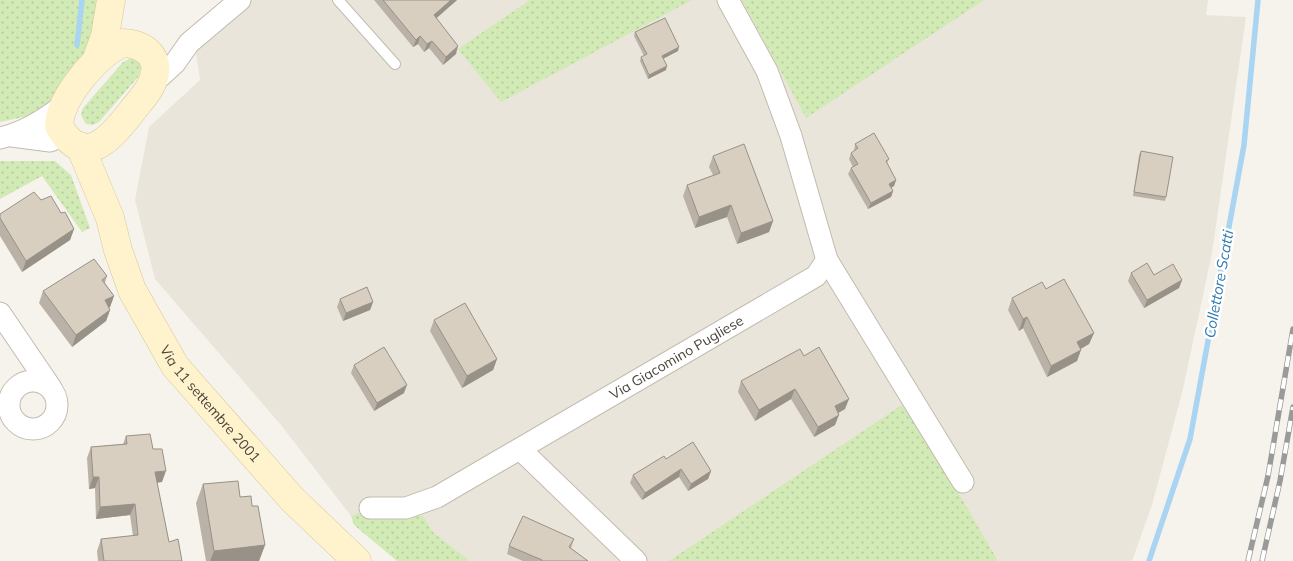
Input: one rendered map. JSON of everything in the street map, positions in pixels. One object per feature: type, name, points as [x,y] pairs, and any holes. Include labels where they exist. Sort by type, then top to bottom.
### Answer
[{"type":"main road","points":[[96,61],[105,36],[111,0]]},
{"type":"main road","points":[[120,0],[126,27],[155,60],[152,84]]},
{"type":"main road","points":[[62,106],[96,61],[108,50],[123,43],[142,47]]},
{"type":"main road","name":"Via 11 settembre 2001","points":[[72,141],[92,147],[102,145],[114,134],[152,84]]},
{"type":"main road","name":"Via 11 settembre 2001","points":[[62,106],[60,126],[72,141],[110,218]]},
{"type":"main road","name":"Via 11 settembre 2001","points":[[114,134],[107,175],[110,218],[118,250],[132,290],[176,366],[292,499],[357,561]]},
{"type":"street","points":[[152,84],[175,63],[189,43],[240,0]]},
{"type":"street","points":[[728,0],[766,71],[784,117],[794,144],[827,260],[962,482]]},
{"type":"street","points":[[142,47],[189,43]]},
{"type":"street","points":[[6,137],[44,120],[62,106]]},
{"type":"street","points":[[6,137],[72,141]]},
{"type":"street","name":"Via Giacomino Pugliese","points":[[370,508],[406,508],[437,498],[816,276],[827,260]]},
{"type":"street","points":[[0,313],[28,357],[51,388],[57,402],[54,418],[42,428],[26,428],[14,419],[9,404],[14,390],[27,381],[37,381],[51,388]]},
{"type":"street","points":[[27,381],[28,357]]},
{"type":"street","points":[[520,450],[636,561]]},
{"type":"lane","points":[[338,0],[395,64]]},
{"type":"shaded area","points":[[225,0],[1208,0],[1206,15],[1246,17],[1212,253],[1183,389],[1152,505],[1132,561],[470,561],[433,532],[423,517],[389,519],[358,513],[351,516],[281,425],[155,279],[135,200],[149,127],[200,80],[192,27]]},
{"type":"green space","points":[[0,0],[97,0],[90,51],[57,96],[43,109],[33,115],[0,122]]},
{"type":"green space","points":[[530,0],[692,0],[501,102],[458,49]]},
{"type":"green space","points":[[742,0],[984,0],[806,118]]},
{"type":"green space","points":[[131,58],[140,63],[139,76],[99,122],[93,125],[86,124],[81,115],[83,108],[123,62]]},
{"type":"green space","points":[[0,161],[55,161],[71,175],[90,228],[82,232],[42,176],[0,199]]},
{"type":"green space","points":[[902,405],[955,487],[998,561],[669,561]]},
{"type":"green space","points":[[358,513],[389,519],[423,516],[433,532],[470,561],[397,561],[354,525],[351,516]]},
{"type":"building","points":[[383,0],[451,0],[434,15],[458,46],[446,57],[432,41],[427,44],[420,36],[416,40]]},
{"type":"building","points":[[665,18],[679,47],[662,56],[667,66],[649,75],[641,57],[647,54],[635,32]]},
{"type":"building","points":[[874,133],[889,159],[886,161],[896,180],[889,184],[893,191],[871,203],[851,168],[858,164],[851,153],[858,148],[855,144]]},
{"type":"building","points":[[744,144],[773,221],[741,233],[731,205],[699,217],[687,185],[720,173],[713,156]]},
{"type":"building","points":[[1141,151],[1173,157],[1166,197],[1134,192]]},
{"type":"building","points":[[34,192],[41,200],[51,196],[61,213],[65,212],[74,229],[26,261],[0,218],[0,214]]},
{"type":"building","points":[[94,259],[107,276],[102,280],[114,296],[105,300],[110,310],[76,335],[43,291]]},
{"type":"building","points":[[1147,263],[1154,275],[1173,264],[1182,280],[1147,300],[1131,273]]},
{"type":"building","points":[[1064,279],[1094,333],[1077,342],[1081,350],[1051,366],[1027,317],[1023,319],[1012,298],[1042,282],[1046,289]]},
{"type":"building","points":[[367,287],[373,302],[346,313],[340,299]]},
{"type":"building","points":[[465,303],[497,359],[467,376],[434,320]]},
{"type":"building","points":[[384,347],[407,385],[377,403],[354,365]]},
{"type":"building","points":[[819,347],[849,399],[835,406],[839,415],[818,427],[795,389],[759,410],[741,381],[800,349],[804,356]]},
{"type":"building","points":[[150,434],[153,449],[162,449],[166,471],[155,472],[169,542],[178,539],[182,561],[104,561],[101,539],[138,535],[135,504],[100,507],[99,477],[93,477],[91,447],[127,444],[126,436]]},
{"type":"building","points":[[693,442],[711,471],[691,484],[681,469],[645,493],[633,475],[664,456],[666,459]]},
{"type":"building","points":[[238,481],[240,497],[251,496],[252,506],[258,506],[265,545],[214,551],[203,484]]},
{"type":"building","points":[[523,516],[574,539],[569,547],[588,561],[541,561],[509,546]]},
{"type":"waterway","points":[[77,45],[82,0]]},
{"type":"waterway","name":"Collettore Scatti","points":[[1149,561],[1190,439],[1244,145],[1258,0]]},
{"type":"railway","points":[[1248,561],[1268,476],[1293,329]]},
{"type":"railway","points":[[1262,561],[1280,481],[1293,407]]}]
